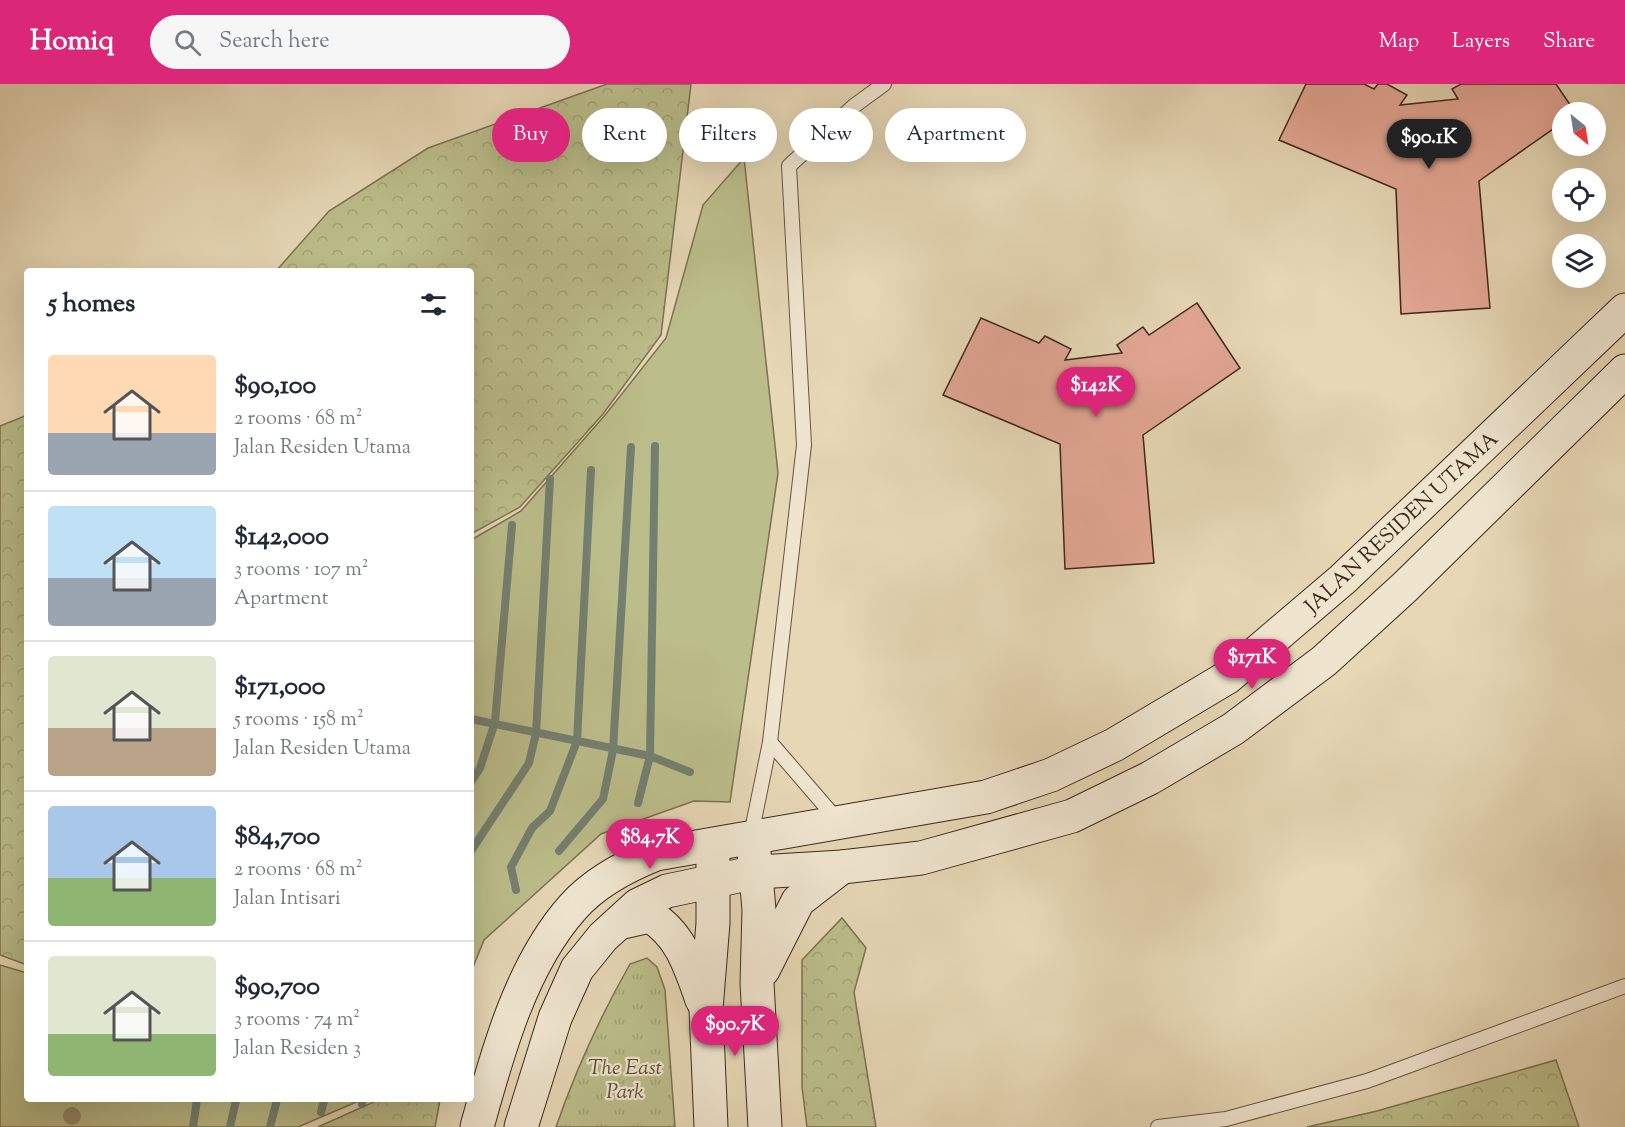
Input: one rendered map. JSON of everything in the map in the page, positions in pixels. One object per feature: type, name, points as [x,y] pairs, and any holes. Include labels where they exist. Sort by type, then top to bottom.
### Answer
[{"type":"street","name":"JALAN RESIDEN UTAMA","points":[[477,1127],[489,1082],[527,978],[545,944],[573,906],[612,874],[656,854],[986,797],[1052,775],[1114,745],[1228,677],[1343,579],[1625,310]]},
{"type":"street","points":[[521,1127],[555,1018],[577,969],[638,905],[667,891],[757,872],[842,867],[921,858],[1072,816],[1150,778],[1233,729],[1324,661],[1405,587],[1624,374]]},
{"type":"street","points":[[751,836],[757,872],[759,910],[757,983],[765,1127]]},
{"type":"street","points":[[711,1127],[706,1009],[713,843]]},
{"type":"street","points":[[757,983],[798,901],[842,867]]},
{"type":"street","points":[[619,923],[650,916],[659,921],[675,938],[685,955],[706,1009]]},
{"type":"lane","points":[[751,836],[770,742],[804,445],[789,166],[854,106],[885,84]]},
{"type":"lane","points":[[770,742],[840,824]]},
{"type":"lane","points":[[1158,1127],[1226,1119],[1367,1081],[1625,986]]},
{"type":"green space","points":[[607,84],[691,84],[688,108],[679,108],[679,162],[682,162],[661,335],[603,414],[520,507],[474,532],[474,268],[279,268],[329,211],[428,148],[492,125],[492,162],[570,162],[570,108],[540,108]]},
{"type":"green space","points":[[741,162],[744,162],[778,473],[730,802],[694,801],[601,834],[484,940],[474,965],[474,538],[521,511],[606,414],[666,338],[703,205]]},
{"type":"green space","points":[[24,416],[24,964],[0,955],[0,426]]},
{"type":"green space","points":[[842,918],[866,948],[854,992],[876,1127],[807,1127],[802,1087],[802,960]]},
{"type":"green space","name":"The East Park","points":[[647,958],[657,967],[665,990],[675,1127],[556,1127],[580,1064],[619,984],[630,964]]},
{"type":"green space","points":[[0,965],[24,972],[24,1102],[356,1102],[298,1127],[0,1127]]},
{"type":"green space","points":[[1556,1060],[1579,1127],[1307,1127],[1377,1111]]},
{"type":"green space","points":[[374,1102],[440,1102],[435,1127],[318,1127]]},
{"type":"building","points":[[1306,84],[1364,84],[1374,89],[1378,84],[1387,84],[1407,95],[1400,105],[1458,99],[1452,89],[1461,84],[1556,84],[1568,102],[1552,102],[1552,130],[1479,181],[1490,308],[1401,314],[1396,189],[1279,140]]},
{"type":"building","points":[[1197,303],[1240,368],[1143,435],[1154,563],[1065,569],[1060,444],[943,395],[981,318],[1039,343],[1045,336],[1071,349],[1065,360],[1122,353],[1117,345],[1143,327],[1149,335]]},
{"type":"waterway","points":[[638,803],[650,756],[655,446]]},
{"type":"waterway","points":[[559,851],[603,799],[613,750],[631,447]]},
{"type":"waterway","points":[[516,890],[511,867],[532,828],[550,811],[577,741],[591,470]]},
{"type":"waterway","points":[[474,846],[529,763],[536,733],[550,479]]},
{"type":"waterway","points":[[474,777],[480,768],[495,722],[512,525]]},
{"type":"waterway","points":[[474,720],[650,756],[690,772]]},
{"type":"waterway","points":[[193,1127],[197,1102]]},
{"type":"waterway","points":[[230,1127],[236,1102]]},
{"type":"waterway","points":[[270,1127],[276,1102]]},
{"type":"waterway","points":[[321,1112],[324,1102]]}]
